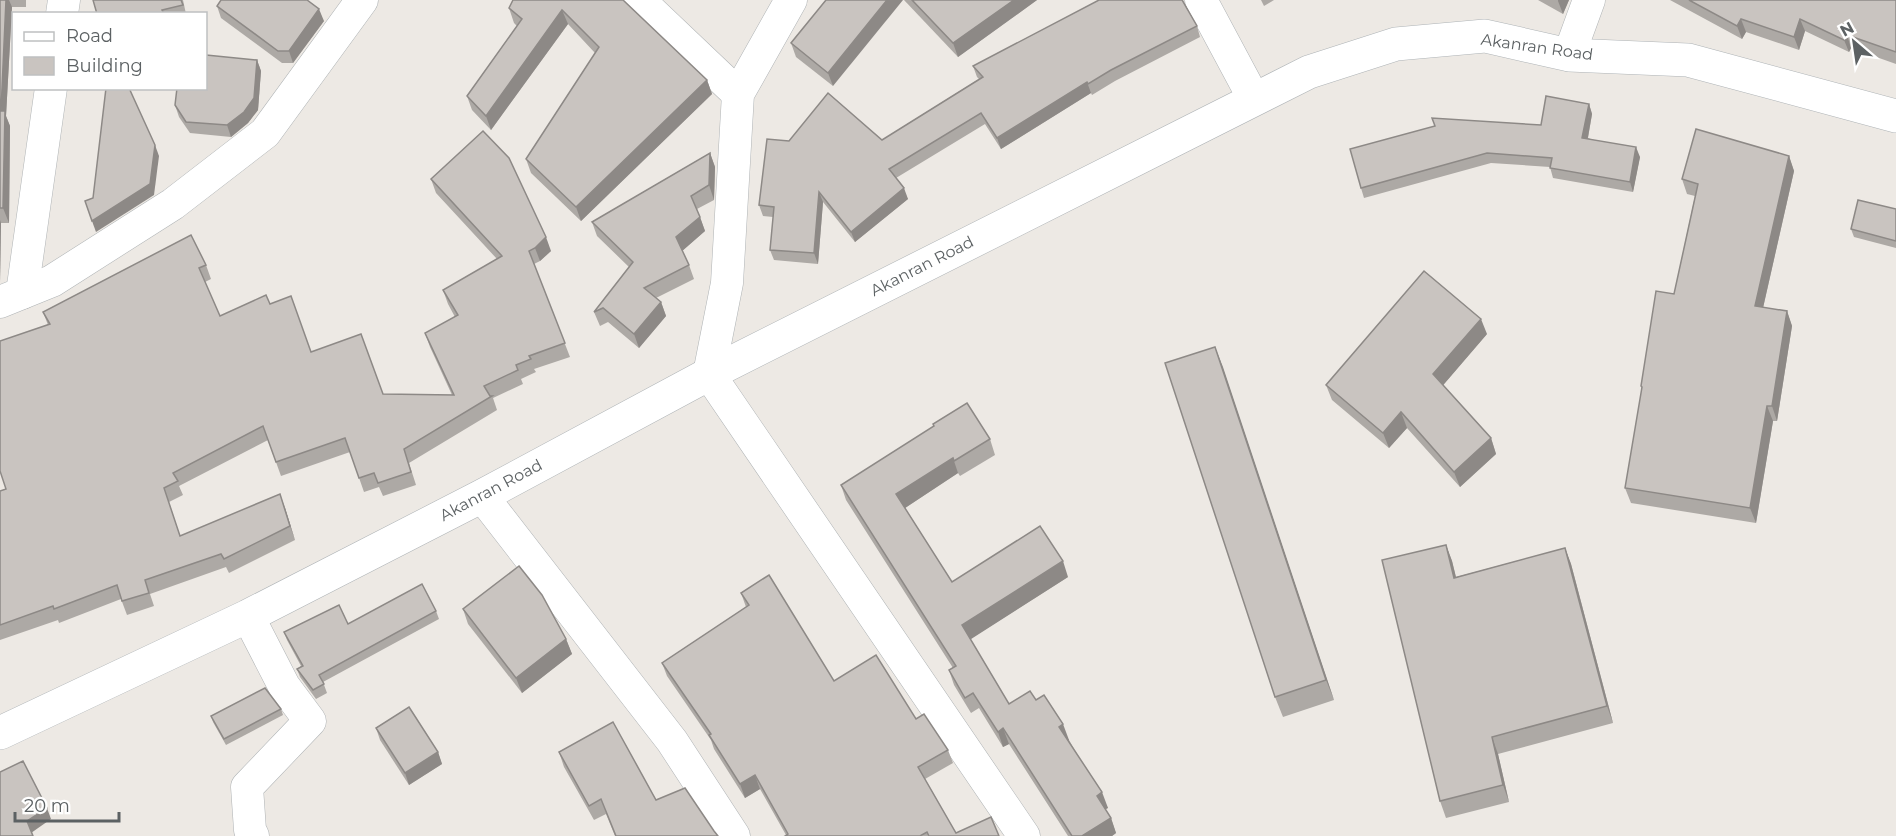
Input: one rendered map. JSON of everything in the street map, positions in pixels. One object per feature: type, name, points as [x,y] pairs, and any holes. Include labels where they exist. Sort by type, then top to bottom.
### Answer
[{"type":"main road","name":"Akanran Road","points":[[0,733],[248,616],[482,496],[709,374],[1309,72],[1396,44],[1485,36],[1569,55],[1688,60],[1896,116]]},
{"type":"street","points":[[11,297],[52,281],[173,204],[265,133],[362,0]]},
{"type":"street","points":[[639,0],[738,94]]},
{"type":"street","points":[[791,0],[738,94],[726,283],[709,374],[1024,836]]},
{"type":"street","points":[[1201,0],[1254,99]]},
{"type":"street","points":[[1569,55],[1590,0]]},
{"type":"street","points":[[11,297],[51,90]]},
{"type":"street","points":[[482,496],[672,741],[734,836]]},
{"type":"street","points":[[248,616],[284,686],[310,721],[247,787],[250,830],[253,836]]},
{"type":"building","points":[[0,0],[6,0],[1,111],[5,111],[3,208],[0,208]]},
{"type":"building","points":[[93,0],[181,0],[183,5],[162,10],[163,12],[96,12]]},
{"type":"building","points":[[221,0],[307,0],[319,9],[289,51],[278,51],[217,6]]},
{"type":"building","points":[[513,0],[623,0],[707,80],[576,207],[526,159],[599,47],[562,10],[486,116],[467,96],[522,19],[509,8]]},
{"type":"building","points":[[826,0],[887,0],[828,73],[791,43]]},
{"type":"building","points":[[912,0],[1014,0],[953,43]]},
{"type":"building","points":[[1099,0],[1182,0],[1197,26],[1088,84],[1087,82],[997,138],[981,113],[889,169],[904,188],[851,232],[819,192],[814,253],[770,250],[774,207],[759,205],[767,139],[789,141],[828,93],[882,140],[983,77],[973,66]]},
{"type":"building","points":[[1689,0],[1896,0],[1896,52],[1847,35],[1844,40],[1800,19],[1794,37],[1741,19],[1737,26]]},
{"type":"building","points":[[207,55],[257,60],[254,98],[244,112],[227,125],[186,122],[175,105],[177,90],[207,90]]},
{"type":"building","points":[[106,90],[130,90],[155,145],[150,184],[92,221],[85,201],[93,198]]},
{"type":"building","points":[[1546,96],[1589,104],[1582,138],[1636,147],[1630,182],[1550,168],[1552,158],[1487,153],[1361,188],[1350,149],[1435,126],[1432,118],[1541,125]]},
{"type":"building","points":[[1696,129],[1789,156],[1755,306],[1787,311],[1772,406],[1767,406],[1750,508],[1625,488],[1656,291],[1674,294],[1698,184],[1682,179]]},
{"type":"building","points":[[483,131],[509,158],[546,237],[529,251],[565,343],[529,356],[531,359],[516,365],[518,370],[484,386],[492,396],[404,449],[411,472],[378,483],[374,473],[359,478],[345,438],[276,462],[263,426],[173,473],[178,481],[164,488],[180,536],[280,494],[290,526],[224,559],[221,554],[145,580],[149,593],[122,601],[117,585],[54,609],[53,606],[0,625],[0,491],[6,489],[0,471],[0,341],[50,324],[43,312],[191,235],[206,265],[199,268],[220,316],[266,295],[270,304],[291,296],[311,352],[361,334],[383,394],[454,395],[425,333],[458,315],[443,290],[502,256],[431,179]]},
{"type":"building","points":[[710,153],[709,185],[691,196],[700,217],[676,237],[689,265],[644,288],[661,302],[634,334],[603,308],[594,312],[633,262],[592,222]]},
{"type":"building","points":[[1858,200],[1896,209],[1896,241],[1851,229]]},
{"type":"building","points":[[1424,271],[1481,319],[1433,374],[1491,438],[1454,472],[1401,412],[1383,433],[1326,385]]},
{"type":"building","points":[[1215,347],[1326,680],[1275,697],[1165,363]]},
{"type":"building","points":[[967,403],[990,439],[954,461],[953,458],[896,494],[952,582],[1040,526],[1063,561],[962,625],[1009,704],[1030,691],[1036,700],[1044,695],[1063,724],[1059,727],[1102,792],[1097,796],[1111,818],[1082,836],[1072,836],[1003,728],[998,732],[973,693],[965,698],[949,670],[956,666],[841,485]]},
{"type":"building","points":[[1446,545],[1454,578],[1565,548],[1607,706],[1492,737],[1503,785],[1440,801],[1382,560]]},
{"type":"building","points":[[519,566],[542,595],[566,639],[516,678],[463,609]]},
{"type":"building","points":[[769,575],[834,681],[876,655],[916,719],[924,714],[948,750],[918,767],[956,833],[991,817],[999,836],[929,836],[927,832],[920,836],[785,836],[788,834],[755,775],[740,784],[709,735],[711,734],[662,663],[749,605],[741,593]]},
{"type":"building","points":[[422,584],[436,611],[319,675],[324,684],[313,690],[297,669],[303,666],[284,632],[339,605],[348,624]]},
{"type":"building","points":[[265,688],[281,709],[224,739],[211,716]]},
{"type":"building","points":[[409,707],[438,752],[405,773],[376,728]]},
{"type":"building","points":[[613,722],[656,800],[685,788],[718,836],[616,836],[601,799],[589,806],[559,752]]},
{"type":"building","points":[[23,761],[47,808],[27,821],[33,836],[0,836],[0,772]]}]
